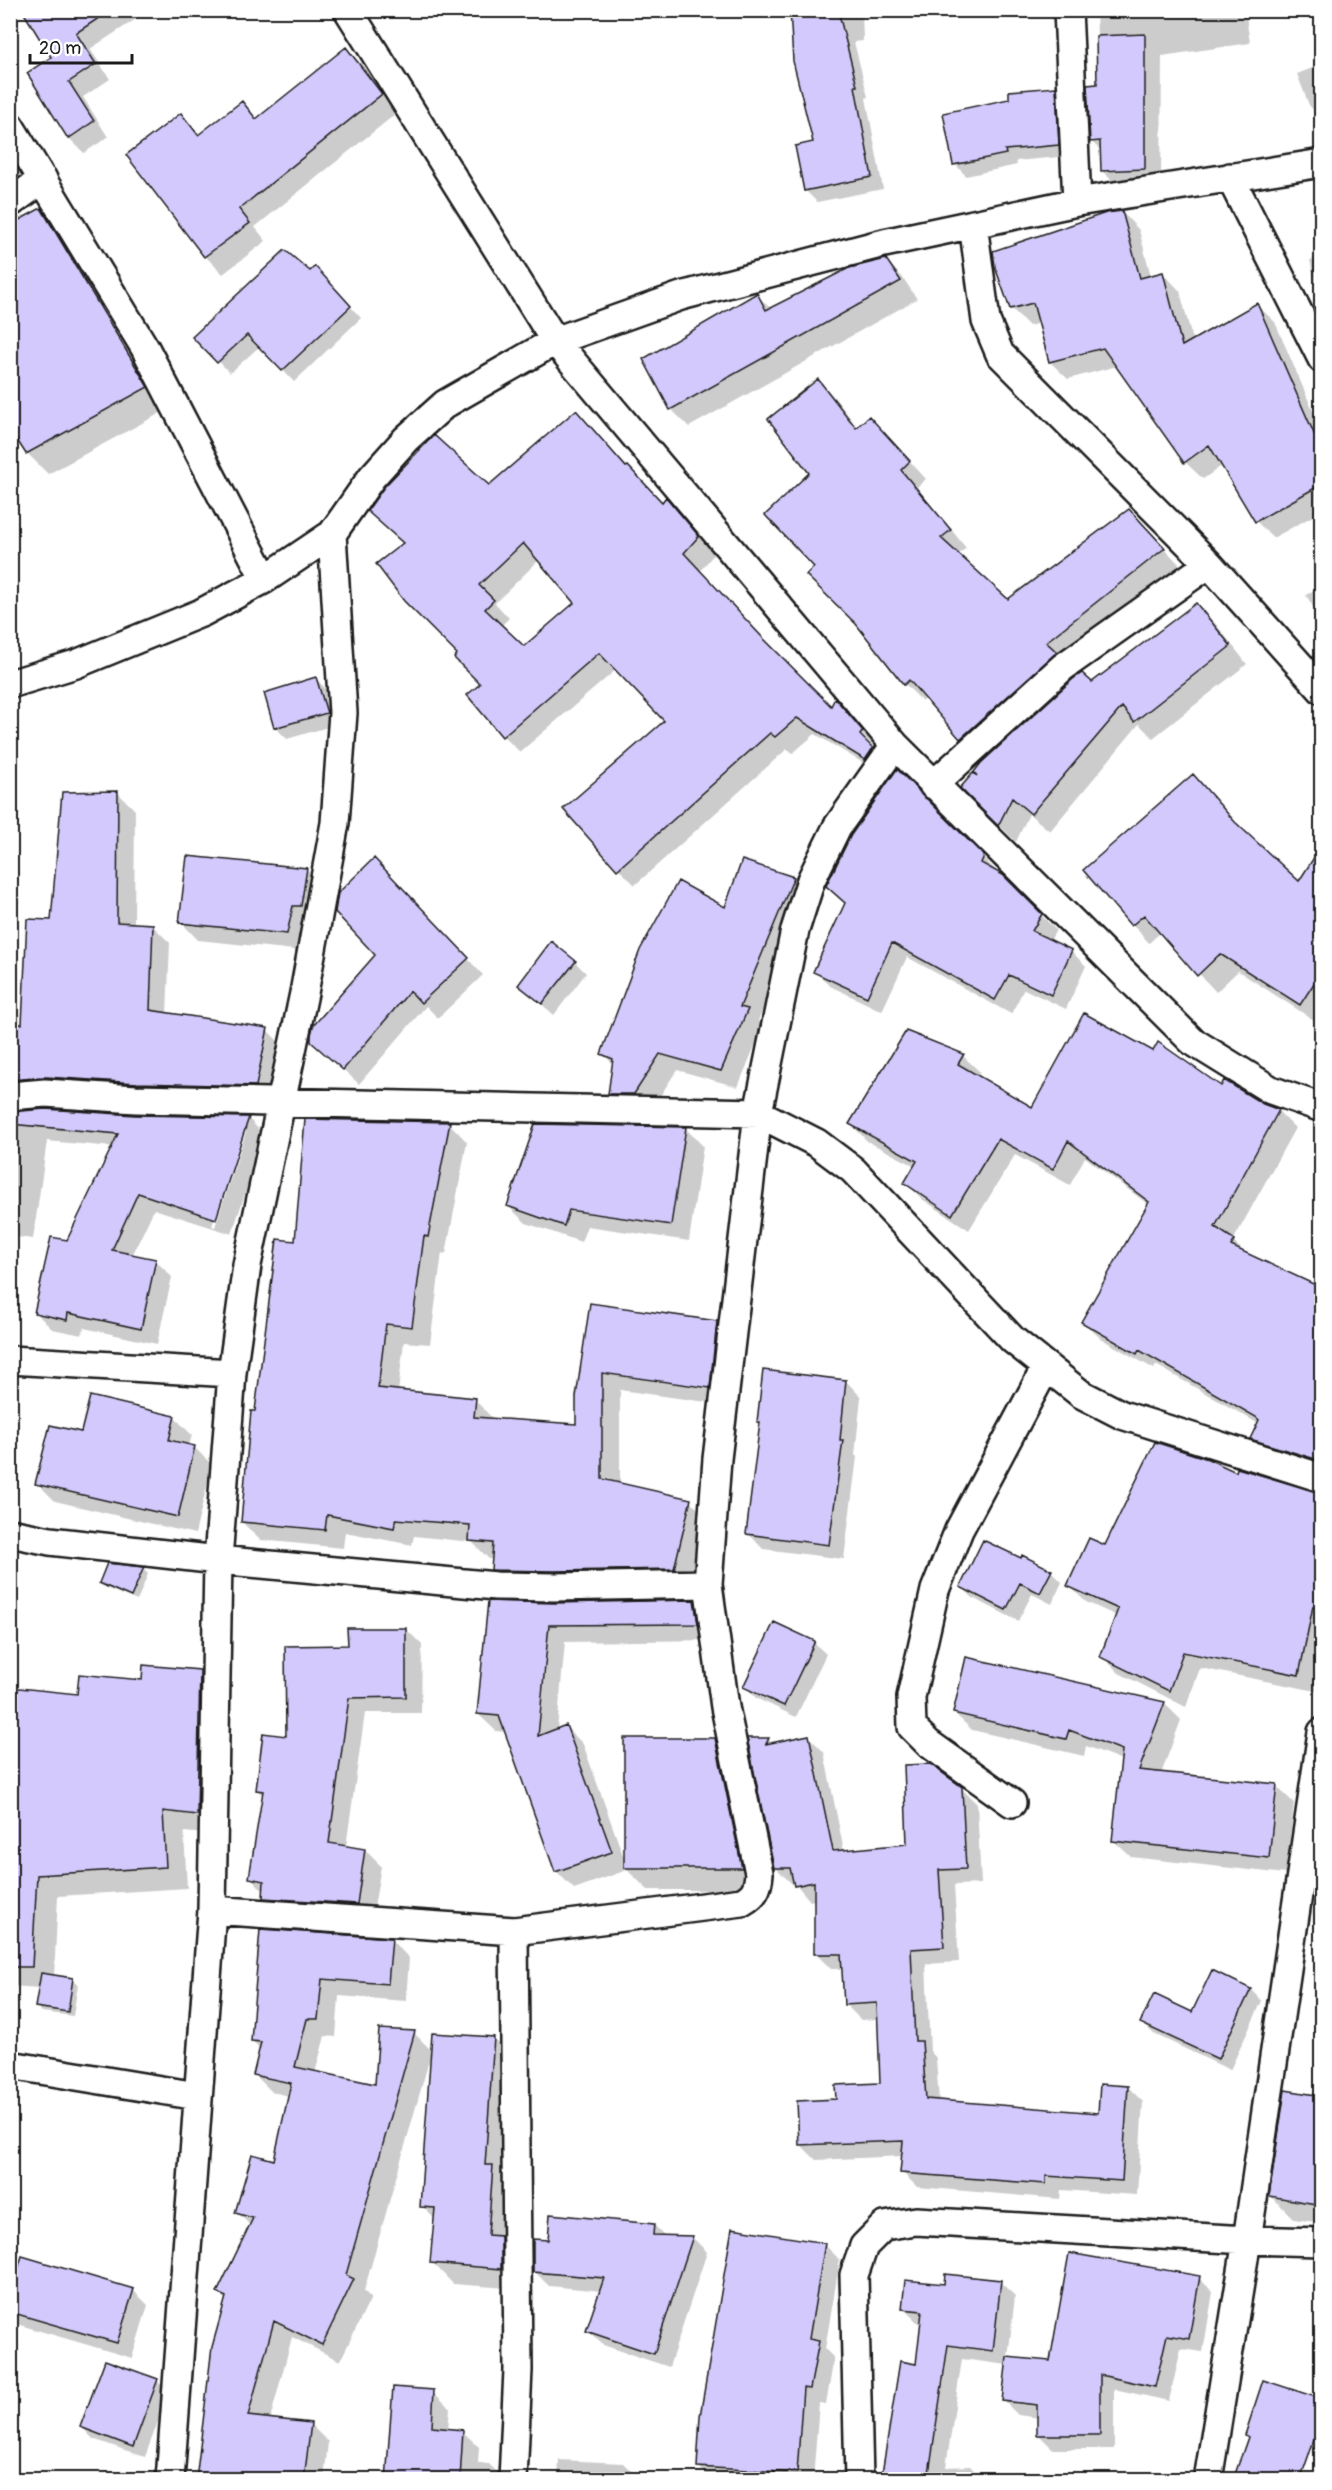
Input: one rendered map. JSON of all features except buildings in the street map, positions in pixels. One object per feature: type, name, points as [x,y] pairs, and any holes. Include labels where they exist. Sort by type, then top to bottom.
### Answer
[{"type":"street","points":[[348,10],[555,341],[895,745],[1192,1041],[1272,1090],[1322,1108]]},
{"type":"street","points":[[1068,10],[1077,202]]},
{"type":"street","points":[[10,126],[145,348],[265,579]]},
{"type":"street","points":[[10,684],[76,664],[190,617],[265,579],[332,534],[372,477],[406,439],[445,404],[555,341],[681,296],[884,243],[1077,202],[1322,163]]},
{"type":"street","points":[[1230,177],[1322,360]]},
{"type":"street","points":[[10,203],[43,178]]},
{"type":"street","points":[[973,224],[986,321],[1000,354],[1209,564],[1322,690]]},
{"type":"street","points":[[170,2480],[212,1910],[218,1560],[232,1373],[246,1265],[281,1102],[335,823],[343,713],[332,534]]},
{"type":"street","points":[[933,785],[1063,667],[1209,564]]},
{"type":"street","points":[[212,1910],[514,1931],[742,1902],[759,1886],[759,1873],[725,1707],[708,1584],[717,1459],[758,1113],[795,930],[811,880],[837,826],[895,745]]},
{"type":"street","points":[[10,1096],[45,1093],[136,1099],[758,1113],[817,1143],[854,1170],[1013,1340],[1081,1394],[1122,1415],[1322,1478]]},
{"type":"street","points":[[10,1360],[232,1373]]},
{"type":"street","points":[[1012,1803],[927,1743],[912,1727],[911,1697],[935,1590],[959,1530],[1046,1367]]},
{"type":"street","points":[[10,1533],[50,1541],[218,1560],[496,1586],[708,1584]]},
{"type":"street","points":[[1208,2480],[1247,2240],[1322,1732]]},
{"type":"street","points":[[513,2480],[518,2370],[514,1931]]},
{"type":"street","points":[[10,2065],[197,2096]]},
{"type":"street","points":[[859,2480],[854,2276],[864,2246],[884,2226],[916,2221],[1247,2240],[1322,2242]]}]
